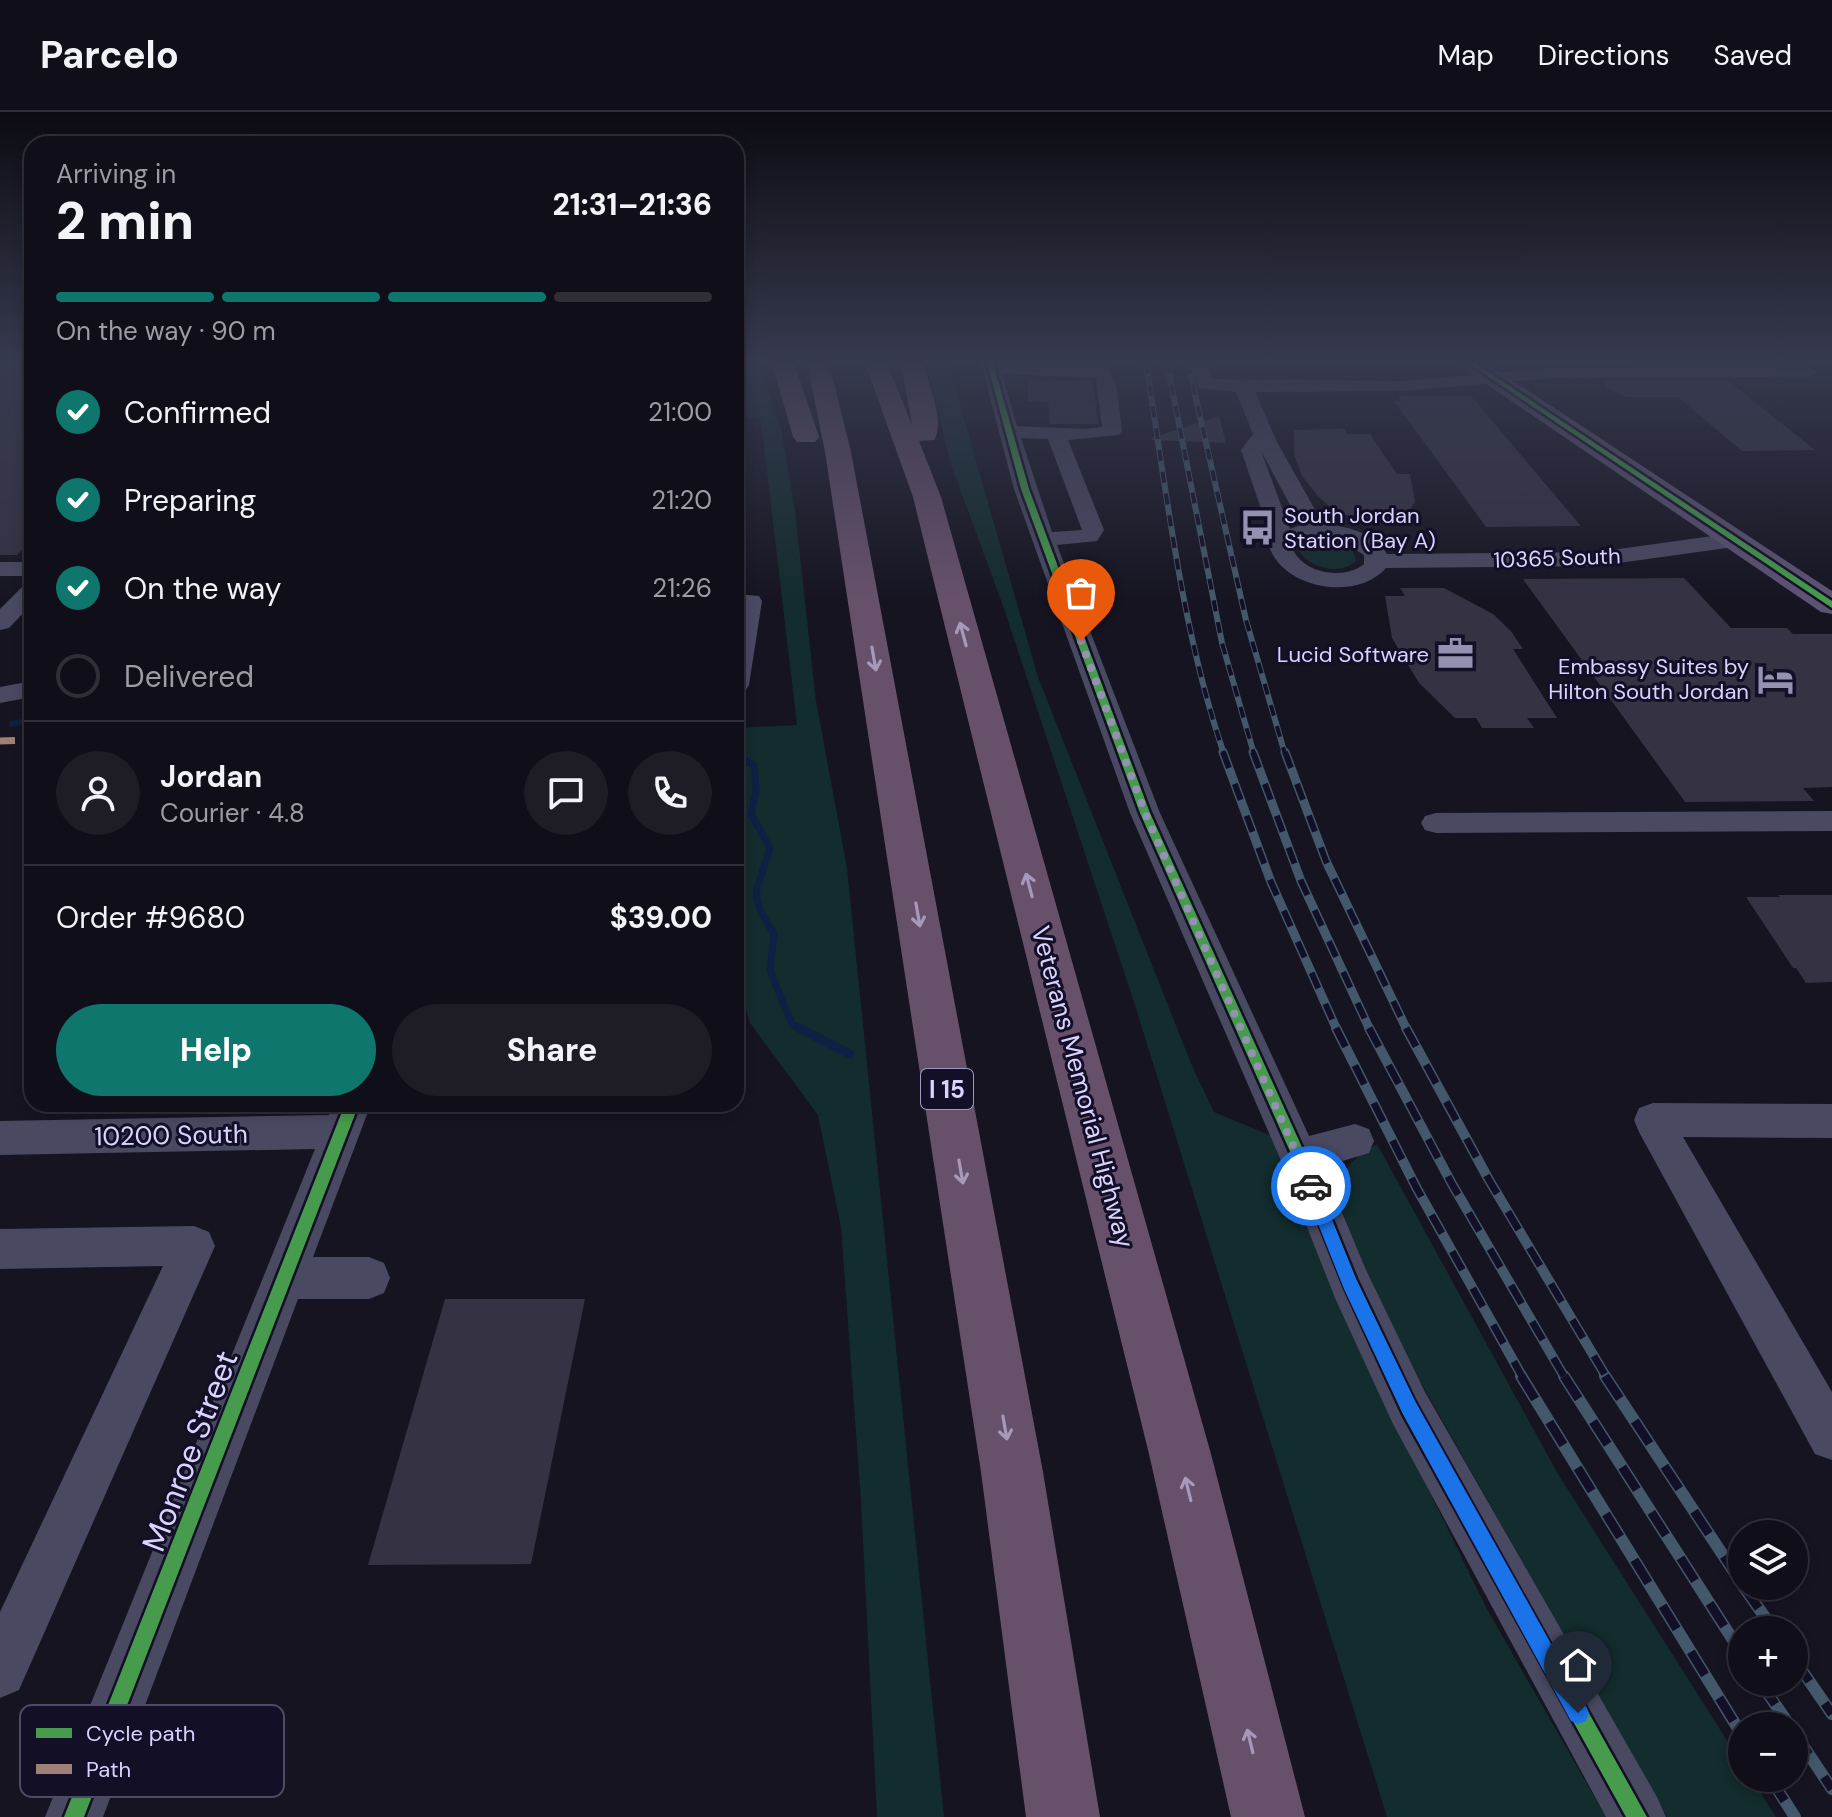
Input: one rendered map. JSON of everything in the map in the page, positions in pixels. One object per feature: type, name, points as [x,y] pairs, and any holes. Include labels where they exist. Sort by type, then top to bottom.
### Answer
[{"type":"highway","points":[[807,443],[866,611]]},
{"type":"highway","name":"I 15","points":[[836,443],[1012,1472],[1063,1817]]},
{"type":"highway","name":"Veterans Memorial Highway","points":[[906,443],[927,497],[1180,1454],[1268,1817]]},
{"type":"highway","points":[[925,443],[927,497]]},
{"type":"main road","points":[[1590,443],[1832,605]]},
{"type":"street","points":[[1013,443],[1025,489],[1145,813],[1299,1156],[1350,1283],[1409,1408],[1637,1817]]},
{"type":"street","points":[[1045,539],[1089,536],[1093,530],[1059,443]]},
{"type":"street","points":[[1257,443],[1251,450],[1283,541],[1295,533],[1315,530],[1267,443]]},
{"type":"street","name":"10365 South","points":[[1315,530],[1344,534],[1373,553],[1597,559],[1724,533]]},
{"type":"street","name":"10365 South","points":[[1283,541],[1280,552],[1286,561],[1301,571],[1324,578],[1362,577],[1373,571],[1373,553]]},
{"type":"street","points":[[0,569],[24,569]]},
{"type":"street","points":[[0,623],[24,598]]},
{"type":"street","points":[[744,601],[750,601],[744,637]]},
{"type":"street","points":[[0,695],[24,690]]},
{"type":"street","points":[[1436,823],[1832,821]]},
{"type":"street","name":"10200 South","points":[[0,1138],[347,1118]]},
{"type":"street","name":"Monroe Street","points":[[118,1705],[347,1118]]},
{"type":"street","points":[[1832,1121],[1653,1120],[1832,1437]]},
{"type":"street","points":[[1299,1156],[1355,1141]]},
{"type":"street","points":[[0,1249],[194,1246],[0,1671]]},
{"type":"street","points":[[286,1278],[369,1278]]},
{"type":"street","name":"Monroe Street","points":[[74,1817],[82,1797]]},
{"type":"green space","points":[[764,443],[783,443],[795,511],[816,701],[847,868],[944,1817],[877,1817],[861,1501],[841,1227],[818,1115],[750,1023],[744,1003],[744,728],[797,725]]},
{"type":"green space","points":[[945,443],[971,443],[1038,677],[1192,1066],[1214,1112],[1279,1139],[1354,1338],[1488,1611],[1606,1817],[1387,1817],[1134,1002],[1002,603]]},
{"type":"green space","points":[[1325,540],[1345,545],[1356,560],[1343,568],[1319,566],[1300,552],[1311,541]]},
{"type":"green space","points":[[1377,1144],[1558,1474],[1728,1742],[1728,1792],[1760,1792],[1776,1817],[1667,1817],[1370,1293],[1340,1205],[1341,1179],[1356,1158]]},
{"type":"building","points":[[0,443],[24,443],[24,548],[17,555],[0,555]]},
{"type":"building","points":[[1294,443],[1376,443],[1397,474],[1410,474],[1415,502],[1401,521],[1360,521],[1356,515],[1339,515],[1302,476],[1294,455]]},
{"type":"building","points":[[1424,443],[1510,443],[1581,526],[1486,527]]},
{"type":"building","points":[[1732,443],[1806,443],[1815,450],[1742,451]]},
{"type":"building","points":[[1684,578],[1731,628],[1787,628],[1793,634],[1832,634],[1832,787],[1803,788],[1814,801],[1685,802],[1523,579]]},
{"type":"building","points":[[1400,588],[1444,588],[1493,614],[1511,631],[1523,649],[1513,649],[1557,718],[1527,718],[1534,728],[1482,728],[1476,718],[1455,718],[1419,683],[1392,638],[1385,596],[1405,596]]},
{"type":"building","points":[[1778,895],[1832,895],[1832,982],[1806,983],[1746,897],[1780,897]]},
{"type":"building","points":[[445,1299],[585,1299],[531,1564],[368,1565]]},
{"type":"waterway","points":[[12,724],[24,722]]},
{"type":"waterway","points":[[744,761],[754,765],[756,791],[751,814],[770,848],[756,892],[760,910],[774,934],[770,971],[792,1024],[803,1030]]},
{"type":"waterway","points":[[799,1028],[850,1054]]},
{"type":"railway","points":[[1158,443],[1186,609],[1224,754]]},
{"type":"railway","points":[[1183,443],[1222,643],[1254,754]]},
{"type":"railway","points":[[1206,443],[1246,620],[1285,754]]},
{"type":"railway","points":[[1223,752],[1271,882],[1337,1030]]},
{"type":"railway","points":[[1253,752],[1301,881],[1370,1029]]},
{"type":"railway","points":[[1285,752],[1326,861],[1406,1029]]},
{"type":"railway","points":[[1370,1029],[1452,1184],[1565,1378]]},
{"type":"railway","points":[[1406,1029],[1489,1180],[1607,1378]]},
{"type":"railway","points":[[1337,1030],[1416,1187],[1523,1378]]},
{"type":"railway","points":[[1521,1376],[1728,1712]]},
{"type":"railway","points":[[1564,1376],[1728,1632]]},
{"type":"railway","points":[[1605,1376],[1728,1563]]},
{"type":"railway","points":[[1753,1600],[1764,1616]]},
{"type":"railway","points":[[1808,1679],[1832,1714]]},
{"type":"railway","points":[[1770,1696],[1780,1712]]},
{"type":"railway","points":[[1808,1753],[1832,1789]]},
{"type":"railway","points":[[1779,1792],[1795,1817]]},
{"type":"marked path","points":[[0,741],[24,740]]},
{"type":"cycle path","points":[[1012,443],[1025,489],[1145,813],[1299,1156],[1350,1283],[1409,1408],[1637,1817]]},
{"type":"cycle path","points":[[1590,443],[1832,605]]},
{"type":"cycle path","points":[[118,1705],[349,1112]]},
{"type":"cycle path","points":[[74,1817],[82,1797]]},
{"type":"way so far","points":[[1081,641],[1145,813],[1311,1186]]},
{"type":"place","name":"South Jordan Station (Bay A)","points":[[1258,528]]},
{"type":"place","name":"Lucid Software","points":[[1455,654]]},
{"type":"place","name":"Embassy Suites by Hilton South Jordan","points":[[1775,679]]},
{"type":"route","points":[[1311,1186],[1350,1283],[1409,1408],[1578,1713]]}]
